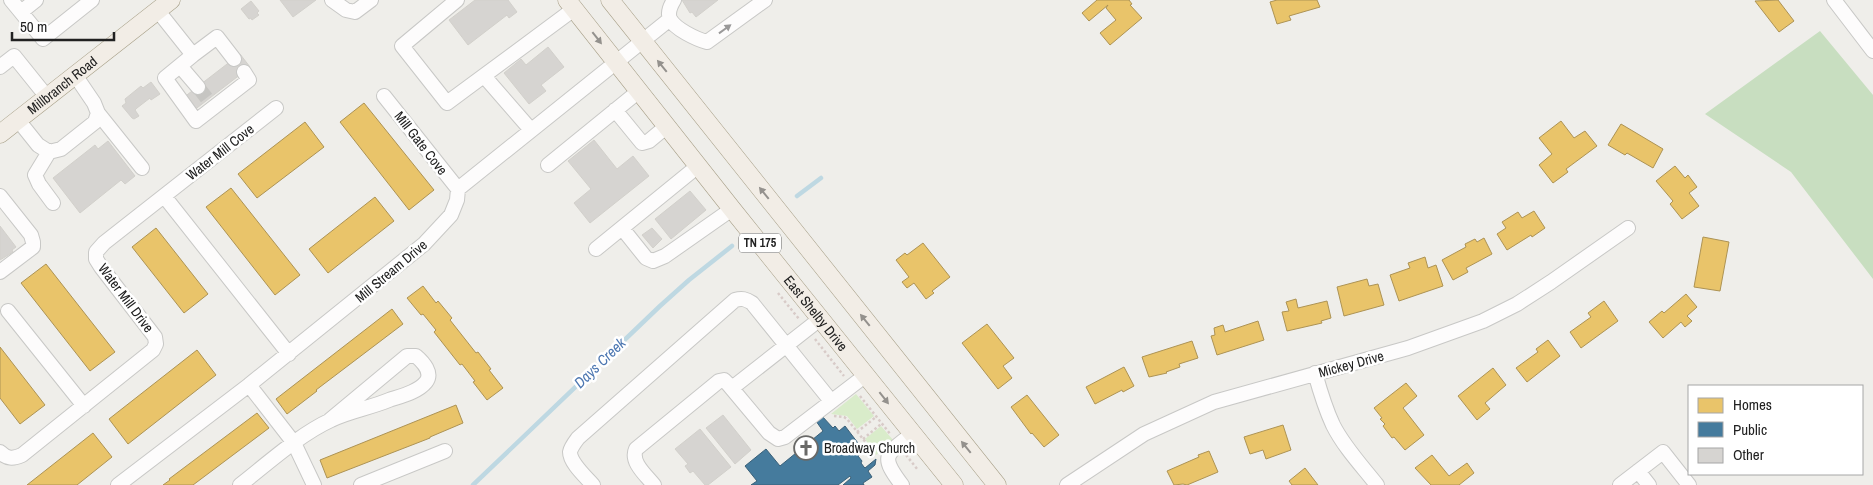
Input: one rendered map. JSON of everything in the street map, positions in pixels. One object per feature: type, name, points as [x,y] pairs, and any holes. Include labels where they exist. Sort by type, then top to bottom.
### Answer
[{"type":"main road","name":"TN 175","points":[[612,1],[997,485]]},
{"type":"main road","name":"Millbranch Road","points":[[0,134],[164,5]]},
{"type":"main road","name":"East Shelby Drive","points":[[571,5],[954,485]]},
{"type":"street","points":[[11,0],[43,40],[92,0]]},
{"type":"street","points":[[21,12],[36,0]]},
{"type":"street","points":[[332,0],[346,10],[355,12],[371,0]]},
{"type":"street","points":[[457,0],[402,46],[447,103],[484,76],[571,5]]},
{"type":"street","points":[[674,0],[669,13],[670,19],[689,34],[707,42],[764,0]]},
{"type":"street","points":[[1834,0],[1873,51]]},
{"type":"street","points":[[164,5],[193,55]]},
{"type":"street","points":[[458,189],[670,19]]},
{"type":"street","points":[[234,59],[217,37],[165,78],[196,121],[211,103],[249,80],[244,72]]},
{"type":"street","points":[[0,67],[14,56],[47,97]]},
{"type":"street","points":[[180,66],[198,87]]},
{"type":"street","points":[[75,75],[94,103],[98,113],[142,168]]},
{"type":"street","points":[[484,76],[531,130]]},
{"type":"street","points":[[548,165],[639,91]]},
{"type":"street","name":"Mill Gate Cove","points":[[384,96],[458,189]]},
{"type":"street","name":"Water Mill Cove","points":[[164,196],[276,108]]},
{"type":"street","points":[[616,110],[642,143],[649,141],[667,126]]},
{"type":"street","points":[[53,203],[39,184],[35,175],[49,152],[61,149],[94,122],[98,113]]},
{"type":"street","points":[[18,120],[38,145],[49,152]]},
{"type":"street","points":[[596,249],[698,166]]},
{"type":"street","name":"Mill Stream Drive","points":[[118,485],[288,354],[435,233],[455,208],[458,189]]},
{"type":"street","points":[[0,196],[31,235],[34,242],[33,247],[0,272]]},
{"type":"street","points":[[164,196],[288,354]]},
{"type":"street","name":"Water Mill Drive","points":[[0,452],[8,458],[22,455],[155,347],[156,340],[153,333],[101,267],[96,252],[104,243],[164,196]]},
{"type":"street","points":[[622,228],[646,258],[653,261],[665,256],[732,209]]},
{"type":"street","name":"Mickey Drive","points":[[1067,485],[1144,434],[1214,402],[1408,348],[1491,318],[1552,282],[1628,228]]},
{"type":"street","points":[[593,485],[570,453],[572,446],[578,438],[735,300],[741,298],[752,303],[831,401]]},
{"type":"street","points":[[8,311],[84,406]]},
{"type":"street","points":[[732,388],[820,319]]},
{"type":"street","points":[[240,485],[294,443],[330,420],[407,356],[416,356],[429,374],[428,380],[414,391],[371,408],[330,420]]},
{"type":"street","points":[[1315,373],[1333,425],[1349,450],[1377,485]]},
{"type":"street","points":[[654,485],[636,463],[634,455],[636,449],[718,381],[724,380],[768,433],[778,439],[785,437],[866,375]]},
{"type":"street","points":[[249,385],[294,443],[314,485]]},
{"type":"street","points":[[902,485],[890,470],[887,461],[888,456],[898,444],[912,434]]},
{"type":"street","points":[[361,485],[445,451]]},
{"type":"street","points":[[1620,485],[1663,452],[1688,485]]},
{"type":"street","points":[[1638,471],[1650,485]]},
{"type":"path","points":[[826,415],[844,417],[874,453],[874,457]]},
{"type":"path","points":[[858,432],[876,417]]},
{"type":"path","points":[[863,439],[882,423]]},
{"type":"green space","points":[[1820,31],[1873,95],[1873,279],[1791,172],[1705,114]]},
{"type":"green space","points":[[856,394],[874,416],[857,429],[847,416],[831,414]]},
{"type":"green space","points":[[881,426],[893,440],[876,455],[865,439]]},
{"type":"building: Homes","points":[[1097,0],[1129,0],[1132,4],[1130,5],[1142,18],[1110,45],[1100,33],[1116,20],[1106,8],[1108,5],[1089,21],[1082,13]]},
{"type":"building: Homes","points":[[1277,0],[1317,0],[1320,7],[1289,16],[1291,20],[1277,24],[1270,2]]},
{"type":"building: Homes","points":[[1778,0],[1794,21],[1779,32],[1755,1]]},
{"type":"building: Homes","points":[[364,103],[434,190],[409,210],[340,122]]},
{"type":"building: Homes","points":[[1561,121],[1574,138],[1585,131],[1597,146],[1566,169],[1568,172],[1553,183],[1539,165],[1552,154],[1539,138]]},
{"type":"building: Homes","points":[[305,122],[324,147],[257,198],[238,174]]},
{"type":"building: Homes","points":[[1621,124],[1663,149],[1653,168],[1627,153],[1625,155],[1608,145]]},
{"type":"building: Homes","points":[[1675,166],[1685,178],[1688,175],[1697,187],[1689,193],[1699,206],[1682,219],[1670,204],[1673,201],[1656,181]]},
{"type":"building: Homes","points":[[231,188],[300,275],[275,295],[206,207]]},
{"type":"building: Homes","points":[[375,197],[394,221],[328,273],[309,249]]},
{"type":"building: Homes","points":[[1534,211],[1545,228],[1507,250],[1497,234],[1506,228],[1502,222],[1518,212],[1522,218]]},
{"type":"building: Homes","points":[[156,228],[208,294],[184,313],[132,247]]},
{"type":"building: Homes","points":[[1703,237],[1729,242],[1720,291],[1694,287]]},
{"type":"building: Homes","points":[[1484,238],[1492,254],[1466,268],[1468,272],[1453,280],[1442,260],[1466,247],[1465,244],[1475,239],[1477,242]]},
{"type":"building: Homes","points":[[923,243],[950,277],[932,291],[934,293],[926,299],[914,283],[907,288],[902,282],[909,277],[896,260],[905,253],[907,255]]},
{"type":"building: Homes","points":[[1425,257],[1428,268],[1436,265],[1443,286],[1399,301],[1390,275],[1410,268],[1408,263]]},
{"type":"building: Homes","points":[[46,264],[115,352],[90,371],[21,283]]},
{"type":"building: Homes","points":[[1367,279],[1369,286],[1378,284],[1384,305],[1344,316],[1337,287]]},
{"type":"building: Homes","points":[[423,286],[436,303],[438,301],[452,318],[450,320],[476,353],[478,352],[503,388],[487,400],[462,364],[460,365],[434,332],[436,330],[407,298]]},
{"type":"building: Homes","points":[[1686,294],[1697,307],[1687,316],[1692,321],[1685,327],[1681,322],[1663,338],[1649,322],[1662,311],[1664,313]]},
{"type":"building: Homes","points":[[1296,299],[1298,308],[1327,301],[1331,318],[1321,321],[1322,323],[1287,331],[1282,312],[1289,311],[1286,302]]},
{"type":"building: Homes","points":[[1604,301],[1618,321],[1581,348],[1570,332],[1591,317],[1588,313]]},
{"type":"building: Homes","points":[[392,309],[403,324],[287,414],[276,399]]},
{"type":"building: Homes","points":[[1258,321],[1264,340],[1217,355],[1211,336],[1215,335],[1214,328],[1223,325],[1225,332]]},
{"type":"building: Homes","points":[[987,324],[1014,358],[1003,366],[1012,378],[998,389],[962,343]]},
{"type":"building: Homes","points":[[1548,340],[1560,356],[1527,382],[1516,368],[1538,352],[1536,349]]},
{"type":"building: Homes","points":[[1192,341],[1198,358],[1179,364],[1180,367],[1167,373],[1149,377],[1142,357]]},
{"type":"building: Homes","points":[[0,347],[45,405],[20,424],[0,398]]},
{"type":"building: Homes","points":[[197,350],[216,375],[128,444],[109,419]]},
{"type":"building: Homes","points":[[1124,367],[1134,386],[1095,404],[1086,387]]},
{"type":"building: Homes","points":[[1493,368],[1506,385],[1485,403],[1490,409],[1477,420],[1458,396]]},
{"type":"building: Homes","points":[[1406,383],[1417,396],[1403,408],[1424,435],[1405,450],[1383,426],[1385,424],[1380,419],[1382,418],[1374,408]]},
{"type":"building: Homes","points":[[1027,395],[1059,435],[1044,447],[1031,434],[1011,407]]},
{"type":"building: Homes","points":[[456,405],[463,423],[430,438],[327,478],[320,460]]},
{"type":"building: Homes","points":[[257,413],[269,428],[193,485],[163,485],[169,479]]},
{"type":"building: Homes","points":[[1283,425],[1291,450],[1266,459],[1263,450],[1250,454],[1244,437]]},
{"type":"building: Homes","points":[[93,433],[112,457],[77,485],[27,485]]},
{"type":"building: Homes","points":[[1209,451],[1218,472],[1187,485],[1174,485],[1167,471]]},
{"type":"building: Homes","points":[[1432,455],[1449,476],[1467,463],[1474,473],[1459,485],[1431,485],[1415,468]]},
{"type":"building: Homes","points":[[1305,468],[1318,485],[1292,485],[1289,481]]},
{"type":"building: Public","points":[[822,416],[833,428],[835,426],[839,431],[845,426],[864,451],[858,456],[865,468],[876,459],[875,465],[868,471],[872,477],[863,483],[864,485],[843,485],[851,478],[850,476],[838,485],[751,485],[757,481],[745,466],[766,449],[780,466],[823,431],[816,421]]},
{"type":"building: Other","points":[[280,0],[316,0],[293,17]]},
{"type":"building: Other","points":[[475,0],[508,0],[517,12],[509,18],[507,15],[468,45],[449,20]]},
{"type":"building: Other","points":[[682,0],[718,0],[696,17],[692,12],[690,13]]},
{"type":"building: Other","points":[[251,1],[259,11],[257,13],[259,15],[252,20],[241,9]]},
{"type":"building: Other","points":[[548,47],[564,67],[541,85],[546,91],[529,104],[504,73],[521,59],[526,65]]},
{"type":"building: Other","points":[[240,54],[250,67],[193,111],[183,98]]},
{"type":"building: Other","points":[[151,82],[160,94],[151,100],[150,98],[137,108],[135,110],[139,116],[134,119],[122,106],[126,103],[125,99],[141,86],[143,88]]},
{"type":"building: Other","points":[[594,140],[617,169],[633,156],[649,176],[590,223],[574,203],[591,189],[568,161]]},
{"type":"building: Other","points":[[108,141],[135,176],[125,184],[121,180],[80,213],[53,178],[95,145],[98,149]]},
{"type":"building: Other","points":[[690,191],[706,210],[671,239],[655,219]]},
{"type":"building: Other","points":[[0,226],[16,247],[12,250],[13,252],[0,260]]},
{"type":"building: Other","points":[[652,228],[662,239],[653,248],[642,235]]},
{"type":"building: Other","points":[[723,415],[751,450],[735,464],[706,428]]},
{"type":"building: Other","points":[[700,429],[731,467],[708,485],[705,485],[693,471],[690,473],[685,466],[688,464],[675,449]]},
{"type":"waterway","name":"Days Creek","points":[[797,196],[821,178]]},
{"type":"waterway","name":"Days Creek","points":[[473,485],[660,306],[732,246]]},
{"type":"tunnel","points":[[198,87],[208,100]]},
{"type":"place","name":"Broadway Church","points":[[806,448]]}]
